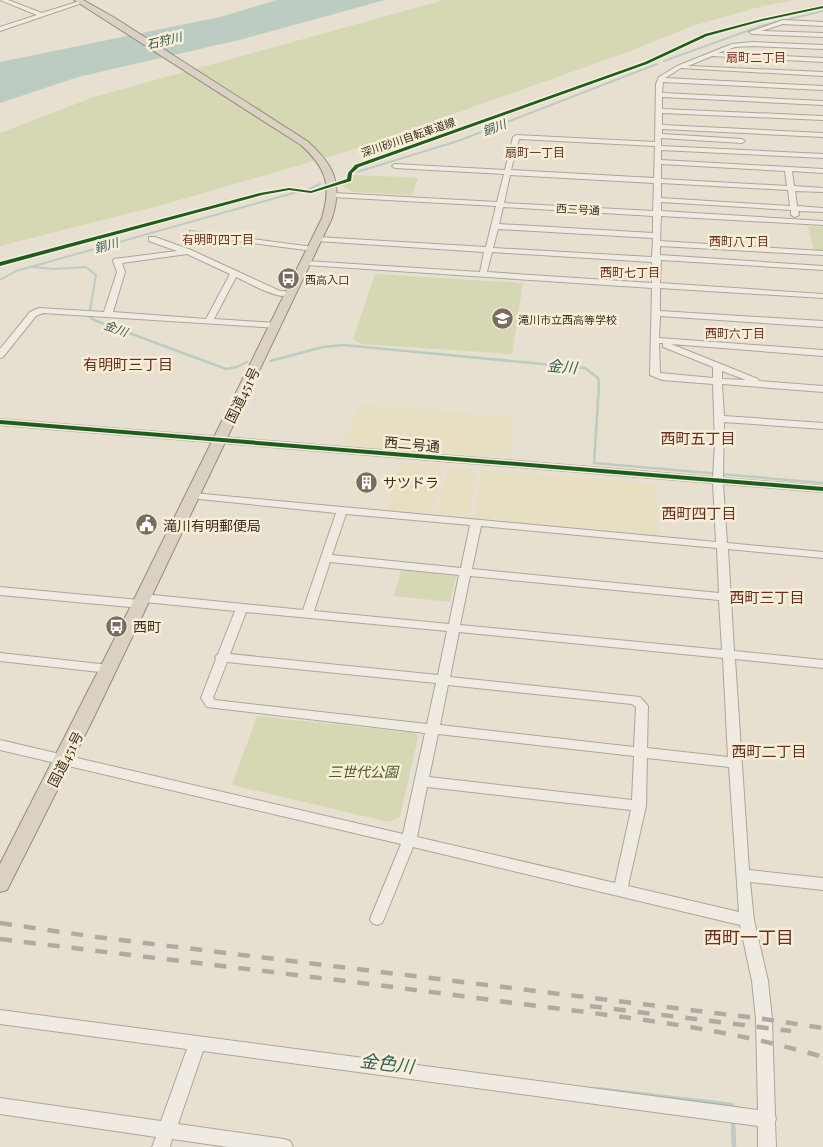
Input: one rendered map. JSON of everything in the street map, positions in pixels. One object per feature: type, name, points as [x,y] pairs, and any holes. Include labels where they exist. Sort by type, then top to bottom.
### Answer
[{"type":"highway","name":"国道451号","points":[[0,884],[65,760],[291,294],[327,218],[333,195],[333,182],[325,166],[320,158],[304,143],[82,0]]},
{"type":"street","points":[[3,0],[42,15]]},
{"type":"street","points":[[0,29],[82,0]]},
{"type":"street","points":[[823,24],[783,22],[752,32],[823,35]]},
{"type":"street","points":[[0,23],[15,24]]},
{"type":"street","points":[[823,47],[770,44],[734,45],[679,67],[667,73],[660,80],[655,313],[658,340],[655,375],[823,389]]},
{"type":"street","points":[[770,44],[787,133]]},
{"type":"street","points":[[710,54],[823,60]]},
{"type":"street","points":[[679,67],[823,74]]},
{"type":"street","points":[[660,80],[823,88]]},
{"type":"street","points":[[659,95],[823,103]]},
{"type":"street","points":[[659,111],[823,118]]},
{"type":"street","points":[[659,127],[823,135]]},
{"type":"street","points":[[659,136],[742,141]]},
{"type":"street","points":[[483,274],[516,137],[823,156]]},
{"type":"street","points":[[795,147],[823,149]]},
{"type":"street","points":[[658,162],[823,171]]},
{"type":"street","points":[[395,166],[823,190]]},
{"type":"street","points":[[788,169],[796,221]]},
{"type":"street","name":"西三号通","points":[[333,195],[823,223]]},
{"type":"street","points":[[658,200],[823,210]]},
{"type":"street","points":[[494,226],[823,253]]},
{"type":"street","points":[[193,233],[483,274],[823,296]]},
{"type":"street","points":[[152,239],[188,252],[278,293],[291,294]]},
{"type":"street","points":[[312,250],[489,250],[823,268]]},
{"type":"street","points":[[108,314],[122,272],[117,262],[188,252]]},
{"type":"street","points":[[208,322],[234,274]]},
{"type":"street","points":[[0,355],[37,311],[275,326]]},
{"type":"street","points":[[655,313],[823,324]]},
{"type":"street","points":[[658,340],[823,353]]},
{"type":"street","points":[[658,340],[665,345],[717,364],[764,385]]},
{"type":"street","points":[[717,364],[716,381],[720,443],[718,481],[742,875],[746,920],[760,981],[764,1019],[768,1147]]},
{"type":"street","points":[[718,419],[823,426]]},
{"type":"street","name":"西二号通","points":[[0,422],[823,489]]},
{"type":"street","points":[[193,496],[823,555]]},
{"type":"street","points":[[307,614],[342,510]]},
{"type":"street","points":[[377,919],[409,841],[476,522]]},
{"type":"street","points":[[325,558],[725,597]]},
{"type":"street","points":[[0,592],[242,607],[823,664]]},
{"type":"street","points":[[242,607],[221,657],[207,698],[211,704],[736,763]]},
{"type":"street","points":[[221,657],[636,700],[642,706],[639,806],[620,892]]},
{"type":"street","points":[[0,658],[109,669]]},
{"type":"street","points":[[0,745],[620,892],[746,920]]},
{"type":"street","points":[[421,781],[639,806]]},
{"type":"street","points":[[742,875],[823,884]]},
{"type":"street","points":[[0,1017],[768,1118]]},
{"type":"street","points":[[164,1139],[197,1044]]},
{"type":"street","points":[[0,1106],[164,1139],[284,1147]]},
{"type":"shaded area","points":[[359,404],[513,417],[509,457],[343,444]]},
{"type":"shaded area","points":[[399,463],[443,467],[432,513],[387,509]]},
{"type":"shaded area","points":[[448,468],[477,470],[468,517],[438,514]]},
{"type":"shaded area","points":[[482,470],[657,484],[659,535],[474,518]]},
{"type":"green space","points":[[444,0],[796,0],[763,6],[692,26],[622,54],[355,149],[162,205],[0,246],[0,133],[94,97]]},
{"type":"green space","points":[[355,175],[418,178],[412,195],[353,192],[339,185]]},
{"type":"green space","points":[[808,226],[823,227],[823,252],[814,251]]},
{"type":"green space","points":[[375,274],[523,283],[512,354],[361,344],[353,339]]},
{"type":"green space","points":[[401,570],[456,576],[450,602],[394,596]]},
{"type":"green space","name":"三世代公園","points":[[257,716],[415,733],[418,737],[400,817],[389,822],[232,785]]},
{"type":"water","name":"石狩川","points":[[277,0],[385,0],[239,40],[78,77],[0,103],[0,62],[220,17]]},
{"type":"waterway","name":"銅川","points":[[664,61],[761,26],[823,11]]},
{"type":"waterway","name":"銅川","points":[[357,172],[458,141],[657,64]]},
{"type":"waterway","name":"銅川","points":[[309,189],[320,184]]},
{"type":"waterway","name":"銅川","points":[[0,280],[16,271],[297,192]]},
{"type":"waterway","name":"金川","points":[[33,267],[54,269],[86,267],[96,275],[91,305]]},
{"type":"waterway","name":"金川","points":[[91,304],[89,316],[94,320],[226,369],[237,367],[247,362]]},
{"type":"waterway","name":"金川","points":[[270,361],[323,347],[343,345],[585,368],[598,378],[599,385],[594,463],[823,483]]},
{"type":"waterway","name":"金色川","points":[[596,1089],[732,1105],[732,1109]]},
{"type":"waterway","name":"金色川","points":[[733,1120],[734,1147]]},
{"type":"railway","points":[[0,923],[96,937],[764,1019],[823,1028]]},
{"type":"railway","points":[[0,939],[626,1017],[745,1037],[823,1057]]},
{"type":"railway","points":[[590,1006],[791,1031]]},
{"type":"cycle path","name":"深川砂川自転車道線","points":[[0,264],[262,194],[289,189],[311,192],[349,180],[350,173],[357,166],[646,63],[706,35],[762,20],[823,7]]},
{"type":"cycle path","points":[[0,422],[823,489]]},
{"type":"place","name":"西高入口","points":[[289,279]]},
{"type":"place","name":"滝川市立西高等学校","points":[[502,319]]},
{"type":"place","name":"サツドラ","points":[[367,482]]},
{"type":"place","name":"滝川有明郵便局","points":[[147,525]]},
{"type":"place","name":"西町","points":[[117,626]]},
{"type":"district","name":"扇町二丁目","points":[[756,57]]},
{"type":"district","name":"扇町一丁目","points":[[535,152]]},
{"type":"district","name":"有明町四丁目","points":[[218,239]]},
{"type":"district","name":"西町八丁目","points":[[739,241]]},
{"type":"district","name":"西町七丁目","points":[[630,272]]},
{"type":"district","name":"西町六丁目","points":[[735,333]]},
{"type":"district","name":"有明町三丁目","points":[[128,364]]},
{"type":"district","name":"西町五丁目","points":[[698,438]]},
{"type":"district","name":"西町四丁目","points":[[699,513]]},
{"type":"district","name":"西町三丁目","points":[[767,597]]},
{"type":"district","name":"西町二丁目","points":[[769,751]]},
{"type":"district","name":"西町一丁目","points":[[749,937]]}]
